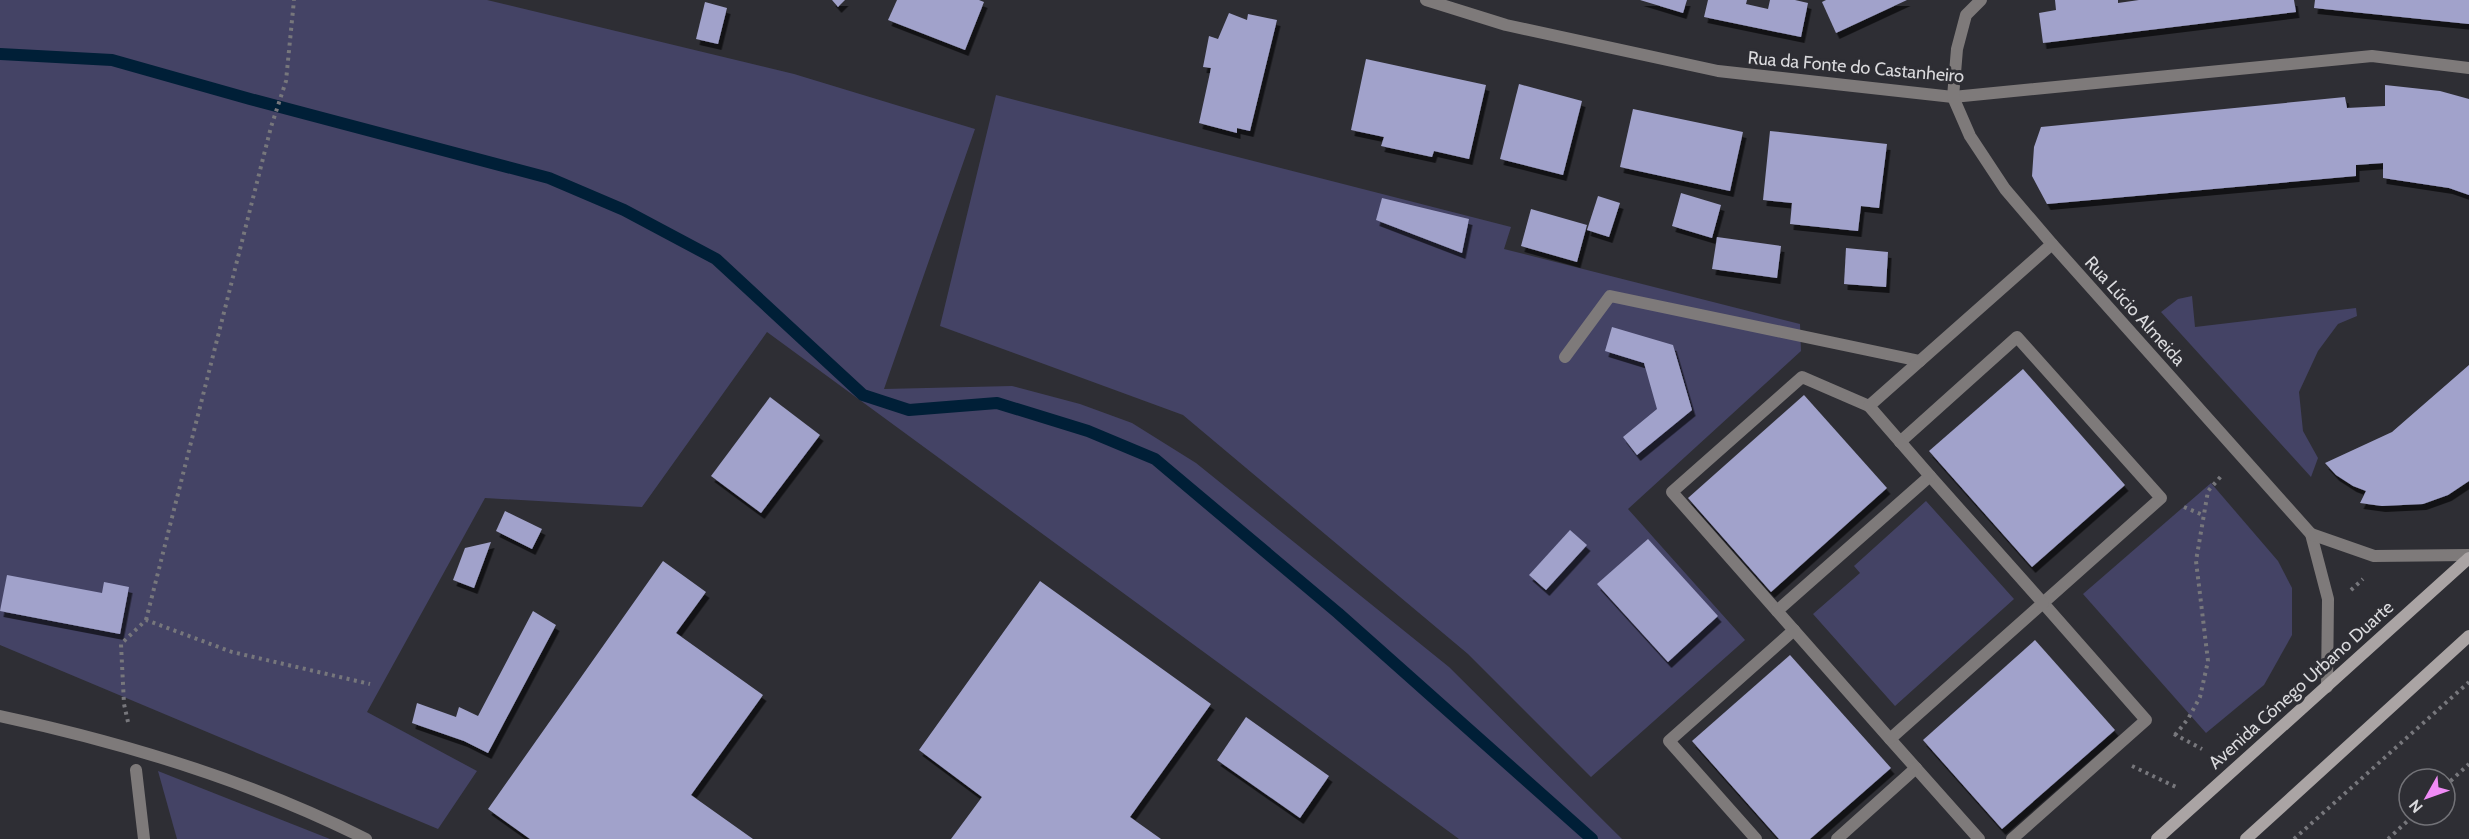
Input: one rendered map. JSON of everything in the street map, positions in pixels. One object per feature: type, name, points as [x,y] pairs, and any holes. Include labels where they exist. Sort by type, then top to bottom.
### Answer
[{"type":"main road","name":"Avenida Cónego Urbano Duarte","points":[[2157,839],[2469,557]]},
{"type":"main road","points":[[2246,839],[2469,636]]},
{"type":"street","name":"Rua da Fonte do Castanheiro","points":[[1426,0],[1506,25],[1718,71],[1953,97],[2372,56],[2469,68]]},
{"type":"street","points":[[1953,97],[1957,50],[1966,15],[1981,0]]},
{"type":"street","name":"Rua Lúcio Almeida","points":[[1953,97],[1970,135],[2005,189],[2311,534],[2328,600],[2327,687]]},
{"type":"street","points":[[1869,406],[2052,244]]},
{"type":"street","points":[[1565,357],[1610,297],[1920,361]]},
{"type":"street","points":[[1890,739],[2161,498],[2017,337],[1900,442]]},
{"type":"street","points":[[1979,839],[1672,492],[1802,377],[1869,406],[2146,720],[2013,839]]},
{"type":"street","points":[[1777,611],[1930,476]]},
{"type":"street","name":"Rua Lúcio Almeida","points":[[2311,534],[2374,555],[2469,557]]},
{"type":"street","points":[[1756,839],[1669,741],[1794,630]]},
{"type":"street","points":[[0,716],[134,749],[206,772],[286,802],[366,839]]},
{"type":"street","points":[[1837,839],[1916,768]]},
{"type":"street","points":[[136,770],[144,839]]},
{"type":"path","points":[[134,749],[124,704],[121,644],[146,620],[271,127],[286,81],[294,0]]},
{"type":"path","points":[[2175,735],[2188,719],[2200,697],[2208,661],[2196,561],[2208,491],[2223,474]]},
{"type":"path","points":[[2346,595],[2369,573]]},
{"type":"path","points":[[146,620],[232,652],[370,684]]},
{"type":"path","points":[[2294,839],[2469,682]]},
{"type":"path","points":[[2146,720],[2202,749]]},
{"type":"path","points":[[2457,775],[2469,764]]},
{"type":"path","points":[[2124,773],[2133,766],[2200,800]]},
{"type":"path","points":[[2388,839],[2401,827]]},
{"type":"shaded area","points":[[0,0],[487,0],[794,74],[975,129],[884,389],[1012,386],[1080,404],[1132,423],[1196,463],[1449,667],[1622,839],[1459,839],[767,332],[642,507],[485,498],[367,712],[477,771],[438,829],[0,645]]},
{"type":"shaded area","points":[[996,95],[1511,227],[1504,249],[1800,324],[1801,351],[1628,509],[1745,640],[1591,777],[1468,654],[1183,415],[940,326]]},
{"type":"shaded area","points":[[2192,296],[2195,327],[2356,308],[2357,316],[2338,324],[2318,351],[2299,392],[2303,431],[2318,458],[2311,477],[2161,312],[2178,299]]},
{"type":"shaded area","points":[[2211,483],[2278,561],[2292,588],[2292,635],[2264,685],[2206,733],[2083,594]]},
{"type":"shaded area","points":[[1926,501],[2014,599],[1895,706],[1813,614],[1860,573],[1854,566]]},
{"type":"shaded area","points":[[158,771],[330,839],[177,839]]},
{"type":"building","points":[[832,0],[845,0],[838,7]]},
{"type":"building","points":[[897,0],[979,0],[984,2],[965,50],[888,20]]},
{"type":"building","points":[[1640,0],[1687,0],[1683,13]]},
{"type":"building","points":[[1708,0],[1747,0],[1746,4],[1768,9],[1770,0],[1795,0],[1808,3],[1801,37],[1704,17]]},
{"type":"building","points":[[1826,0],[1907,0],[1836,33],[1822,2]]},
{"type":"building","points":[[2055,0],[2118,0],[2118,3],[2139,0],[2294,0],[2296,12],[2043,43],[2039,13],[2056,10]]},
{"type":"building","points":[[2315,0],[2469,0],[2469,24],[2314,8]]},
{"type":"building","points":[[705,2],[727,8],[718,44],[696,39]]},
{"type":"building","points":[[1229,13],[1247,20],[1248,14],[1277,20],[1250,131],[1237,128],[1237,133],[1199,123],[1211,68],[1203,67],[1209,36],[1218,39]]},
{"type":"building","points":[[1366,59],[1486,85],[1469,159],[1434,151],[1432,157],[1381,146],[1384,137],[1351,130]]},
{"type":"building","points":[[1519,84],[1582,101],[1563,175],[1500,159]]},
{"type":"building","points":[[2385,85],[2440,91],[2469,99],[2469,195],[2449,188],[2383,178],[2383,163],[2356,165],[2356,176],[2047,204],[2032,176],[2034,147],[2041,127],[2345,97],[2347,108],[2385,106]]},
{"type":"building","points":[[1633,109],[1743,132],[1730,191],[1620,167]]},
{"type":"building","points":[[1770,131],[1887,144],[1879,208],[1861,206],[1858,231],[1790,224],[1792,203],[1763,200]]},
{"type":"building","points":[[1681,193],[1721,205],[1712,238],[1672,226]]},
{"type":"building","points":[[1598,196],[1620,203],[1609,237],[1587,230]]},
{"type":"building","points":[[1382,198],[1469,219],[1462,253],[1376,220]]},
{"type":"building","points":[[1531,209],[1587,225],[1577,262],[1521,246]]},
{"type":"building","points":[[1717,237],[1781,246],[1777,278],[1712,269]]},
{"type":"building","points":[[1846,248],[1888,252],[1886,287],[1844,284]]},
{"type":"building","points":[[1612,327],[1673,345],[1692,410],[1637,455],[1623,437],[1657,409],[1644,363],[1605,351]]},
{"type":"building","points":[[2469,365],[2469,481],[2448,495],[2423,504],[2382,506],[2360,503],[2366,491],[2336,475],[2325,463],[2392,432]]},
{"type":"building","points":[[2023,369],[2125,485],[2032,567],[1929,451]]},
{"type":"building","points":[[1804,395],[1887,488],[1771,592],[1688,498]]},
{"type":"building","points":[[770,397],[820,435],[761,513],[711,476]]},
{"type":"building","points":[[505,511],[542,529],[532,549],[496,531]]},
{"type":"building","points":[[1570,530],[1587,545],[1546,590],[1529,575]]},
{"type":"building","points":[[1648,539],[1718,616],[1668,662],[1597,584]]},
{"type":"building","points":[[491,542],[474,588],[453,580],[465,548]]},
{"type":"building","points":[[663,561],[706,592],[676,633],[763,695],[691,795],[753,839],[530,839],[488,809]]},
{"type":"building","points":[[7,575],[102,593],[104,582],[129,587],[120,634],[0,611]]},
{"type":"building","points":[[1040,581],[1211,704],[1130,817],[1161,839],[951,839],[982,797],[919,750]]},
{"type":"building","points":[[533,611],[556,625],[488,753],[464,741],[412,723],[417,703],[456,717],[459,707],[478,716]]},
{"type":"building","points":[[2035,640],[2115,730],[2002,829],[1923,740]]},
{"type":"building","points":[[1790,655],[1891,768],[1810,839],[1779,839],[1692,741]]},
{"type":"building","points":[[1246,717],[1329,776],[1300,818],[1217,760]]},
{"type":"waterway","points":[[0,54],[112,60],[549,178],[624,210],[716,259],[863,395],[909,410],[997,403],[1088,431],[1155,459],[1338,613],[1592,839]]}]
